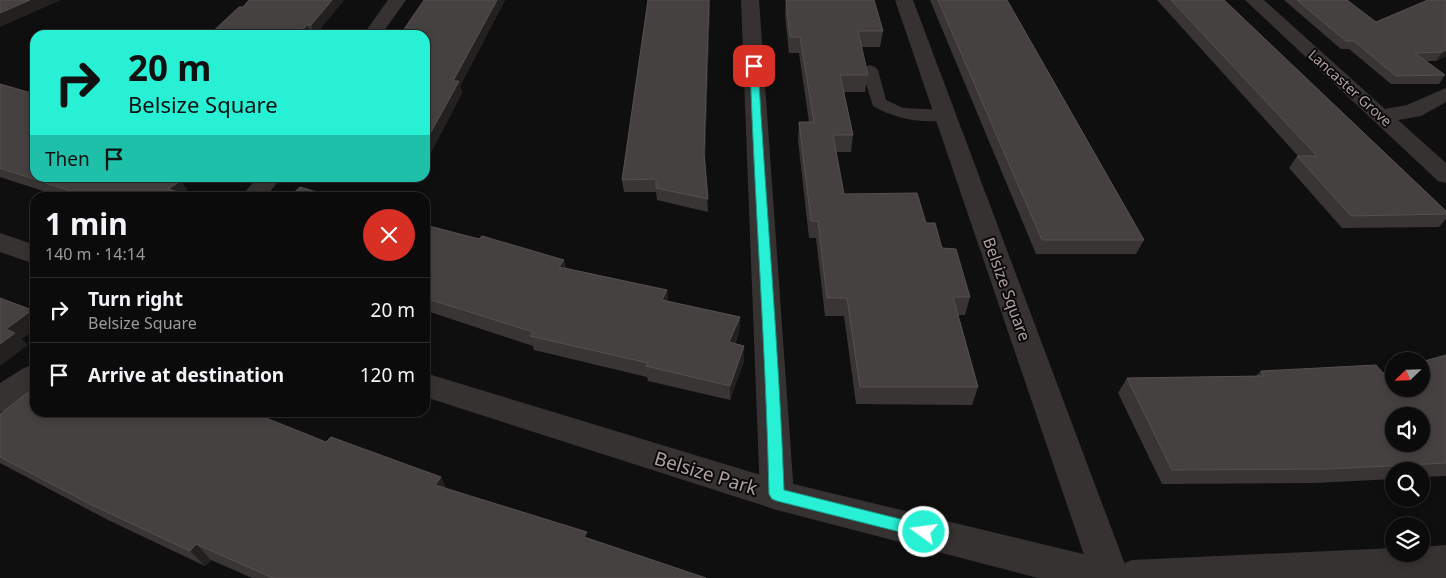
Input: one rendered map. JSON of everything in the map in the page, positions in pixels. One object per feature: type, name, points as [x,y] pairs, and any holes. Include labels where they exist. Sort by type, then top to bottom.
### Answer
[{"type":"street","points":[[376,30],[397,0]]},
{"type":"street","points":[[750,0],[777,494]]},
{"type":"street","name":"Belsize Square","points":[[904,0],[1109,578]]},
{"type":"street","name":"Lancaster Grove","points":[[1254,0],[1446,176]]},
{"type":"street","points":[[1381,116],[1413,111],[1446,94]]},
{"type":"street","points":[[257,192],[266,182]]},
{"type":"street","points":[[0,242],[30,253]]},
{"type":"street","points":[[0,399],[30,379]]},
{"type":"street","name":"Belsize Park","points":[[430,387],[777,494],[1109,578]]},
{"type":"street","points":[[1132,578],[1446,564]]},
{"type":"lane","points":[[870,70],[879,103],[888,109],[901,114],[945,115]]},
{"type":"building","points":[[0,0],[30,0],[0,13]]},
{"type":"building","points":[[249,0],[332,0],[311,25],[307,25],[302,30],[214,30],[239,7],[243,7]]},
{"type":"building","points":[[424,0],[497,0],[453,81],[459,81],[430,134],[430,30],[403,30]]},
{"type":"building","points":[[648,0],[709,0],[704,153],[708,199],[656,188],[656,179],[622,180]]},
{"type":"building","points":[[786,0],[874,0],[883,31],[858,31],[868,75],[840,75],[853,135],[833,135],[844,194],[917,193],[926,223],[935,223],[942,248],[956,249],[970,297],[953,297],[978,387],[860,387],[847,298],[827,298],[818,221],[811,221],[799,122],[814,122],[800,37],[790,37]]},
{"type":"building","points":[[938,0],[1007,0],[1144,240],[1042,240]]},
{"type":"building","points":[[1171,0],[1224,0],[1446,211],[1446,214],[1351,216],[1297,156],[1317,156]]},
{"type":"building","points":[[1297,0],[1347,0],[1376,22],[1428,0],[1446,0],[1446,50],[1442,52],[1415,53],[1445,75],[1396,76],[1354,41],[1346,41]]},
{"type":"building","points":[[0,84],[30,93],[30,178],[0,168]]},
{"type":"building","points":[[43,182],[179,182],[168,189],[178,192],[74,192]]},
{"type":"building","points":[[300,187],[317,192],[295,192]]},
{"type":"building","points":[[430,226],[479,239],[482,236],[564,260],[559,267],[667,290],[662,300],[740,317],[729,342],[744,346],[730,386],[646,366],[648,363],[530,336],[533,332],[430,300]]},
{"type":"building","points":[[0,298],[30,309],[30,311],[6,329],[15,333],[0,344]]},
{"type":"building","points":[[1446,355],[1446,463],[1385,462],[1385,466],[1329,469],[1172,470],[1127,378],[1264,376],[1261,371],[1376,365],[1383,373],[1385,372],[1385,398],[1430,398],[1430,359]]},
{"type":"building","points":[[30,391],[30,417],[264,417],[326,442],[331,437],[441,477],[435,485],[587,532],[584,537],[706,578],[273,578],[196,544],[190,551],[90,504],[0,457],[0,414]]},
{"type":"route","points":[[754,66],[760,206],[777,494],[924,532]]}]
